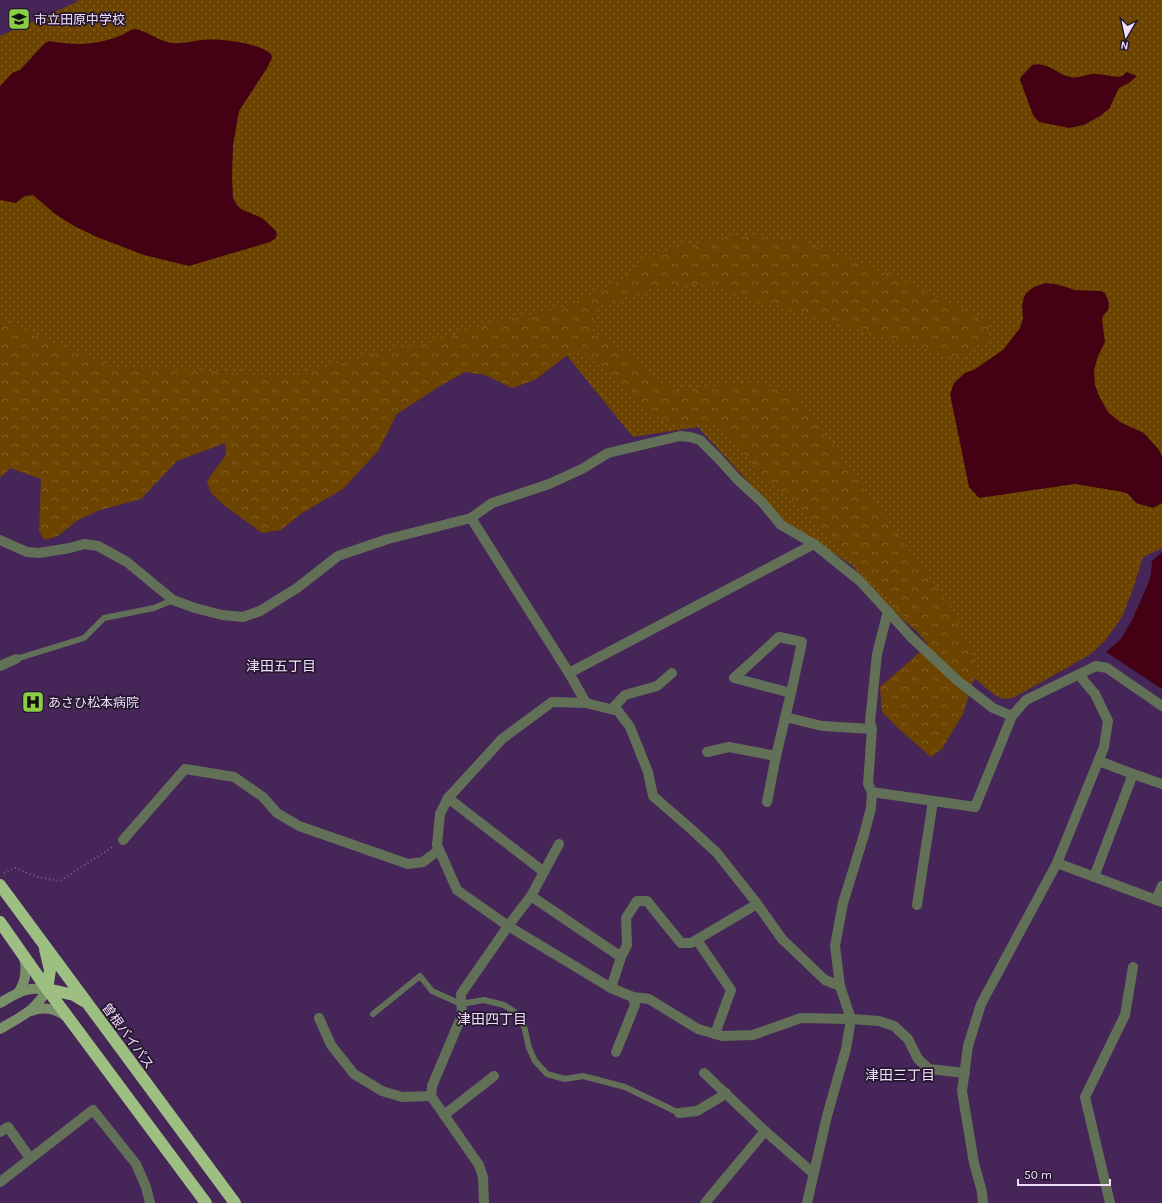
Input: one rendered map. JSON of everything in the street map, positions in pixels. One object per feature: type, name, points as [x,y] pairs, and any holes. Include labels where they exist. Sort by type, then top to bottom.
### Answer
[{"type":"highway","name":"曽根バイパス","points":[[0,885],[235,1203]]},
{"type":"highway","points":[[0,922],[47,989],[206,1203]]},
{"type":"highway","points":[[42,940],[47,954],[50,970],[47,989]]},
{"type":"highway","points":[[47,989],[74,995],[91,1008]]},
{"type":"street","points":[[0,540],[27,552],[40,553],[84,544],[98,546],[127,562],[173,600],[195,608],[222,615],[243,617],[260,611],[291,592],[338,556],[388,539],[471,518],[492,503],[549,484],[582,469],[608,453],[680,436],[690,437],[700,440],[737,479],[762,502],[781,525],[814,544],[860,581],[911,637],[958,681],[993,708],[1012,716]]},
{"type":"street","points":[[471,518],[569,673],[586,703]]},
{"type":"street","points":[[569,673],[814,544]]},
{"type":"street","points":[[806,1203],[846,1049],[851,1019],[840,986],[835,946],[843,903],[871,808],[872,792],[868,784],[872,729],[870,722],[877,654],[888,611]]},
{"type":"street","points":[[767,802],[776,756],[791,693],[802,642],[779,637],[734,678],[791,693]]},
{"type":"street","points":[[0,666],[16,659]]},
{"type":"street","points":[[872,792],[975,807],[1012,716],[1026,700],[1096,666],[1107,668],[1162,706]]},
{"type":"street","points":[[612,709],[625,695],[657,686],[672,673]]},
{"type":"street","points":[[983,1203],[982,1192],[974,1163],[962,1091],[968,1046],[981,1004],[1057,863],[1104,748],[1108,721],[1095,694],[1079,675]]},
{"type":"street","points":[[840,986],[825,980],[782,940],[757,904],[717,853],[653,796],[648,772],[630,727],[618,711],[586,703],[552,702],[502,739],[448,798],[440,814],[437,845],[457,890],[508,926],[611,988],[633,997],[649,999],[698,1029],[722,1036],[753,1035],[801,1018],[879,1021],[894,1026],[908,1039],[918,1059],[929,1069],[965,1073]]},
{"type":"street","points":[[785,716],[822,726],[872,729]]},
{"type":"street","points":[[707,752],[729,747],[776,756]]},
{"type":"street","points":[[1099,761],[1162,784]]},
{"type":"street","points":[[123,840],[185,769],[234,777],[263,796],[277,813],[299,826],[408,864],[423,862],[439,850]]},
{"type":"street","points":[[1094,877],[1133,774]]},
{"type":"street","points":[[448,798],[544,872]]},
{"type":"street","points":[[916,904],[934,801]]},
{"type":"street","points":[[484,1203],[483,1177],[479,1165],[431,1096],[432,1086],[462,1015],[461,994],[508,926],[531,896],[559,844]]},
{"type":"street","points":[[1057,863],[1159,901],[1162,886]]},
{"type":"street","points":[[531,896],[621,957]]},
{"type":"street","points":[[611,988],[621,957],[627,945],[626,918],[637,901],[646,901],[681,943],[691,943],[697,940],[757,904]]},
{"type":"street","points":[[697,940],[731,990],[715,1034]]},
{"type":"street","points":[[18,993],[23,984],[26,971],[26,963],[23,954]]},
{"type":"street","points":[[1110,1203],[1086,1097],[1125,1014],[1134,967]]},
{"type":"street","points":[[0,1003],[30,988],[47,989],[37,1006],[0,1029]]},
{"type":"street","points":[[616,1052],[635,1005],[633,997]]},
{"type":"street","points":[[30,1011],[38,1008],[53,1010],[60,1013],[72,1022]]},
{"type":"street","points":[[319,1018],[331,1045],[354,1074],[382,1091],[402,1097],[431,1096]]},
{"type":"street","points":[[704,1073],[765,1131],[813,1172]]},
{"type":"street","points":[[444,1115],[494,1076]]},
{"type":"street","points":[[679,1113],[697,1111],[726,1093]]},
{"type":"street","points":[[0,1182],[93,1110],[136,1164],[146,1187],[150,1203]]},
{"type":"street","points":[[0,1132],[8,1127],[30,1158]]},
{"type":"street","points":[[705,1203],[765,1131]]},
{"type":"lane","points":[[16,659],[84,638],[104,618],[154,608],[173,600]]},
{"type":"lane","points":[[373,1014],[420,976],[432,991],[461,1004],[484,1000],[504,1005],[512,1010],[521,1017],[529,1048],[535,1061],[547,1074],[565,1079],[583,1076],[625,1087],[679,1113]]},
{"type":"path","points":[[0,876],[15,868],[37,877],[60,881],[123,840]]},
{"type":"green space","points":[[78,0],[1162,0],[1162,548],[1143,557],[1122,617],[1104,642],[1091,654],[1013,698],[1004,699],[996,696],[887,607],[866,585],[853,566],[784,521],[698,427],[633,437],[546,330],[288,404],[0,351],[0,36],[77,2]]},
{"type":"green space","points":[[740,236],[799,240],[886,273],[990,322],[987,340],[956,358],[703,284],[648,289],[597,306],[592,330],[625,352],[673,391],[753,382],[795,393],[948,603],[978,665],[963,714],[942,749],[931,757],[882,712],[880,687],[928,645],[869,574],[830,536],[760,473],[722,426],[670,423],[650,413],[578,347],[535,380],[512,388],[485,375],[465,372],[440,386],[397,414],[378,451],[343,489],[302,513],[281,530],[262,533],[225,506],[211,493],[207,481],[226,455],[225,443],[177,461],[141,499],[100,510],[78,520],[58,536],[45,540],[39,532],[41,479],[10,468],[0,478],[0,319],[32,334],[111,366],[290,376],[362,357],[434,341],[498,322],[564,307],[611,286],[650,258],[680,246]]},
{"type":"shaded area","points":[[134,29],[172,43],[184,43],[199,40],[238,42],[258,47],[271,54],[272,58],[267,68],[239,111],[233,145],[232,179],[233,198],[237,205],[241,209],[262,218],[276,231],[277,235],[275,239],[270,242],[189,266],[144,255],[97,237],[74,226],[55,214],[33,195],[25,196],[16,203],[0,200],[0,86],[12,73],[20,70],[45,43],[49,41],[75,44],[99,42],[117,37]]},
{"type":"shaded area","points":[[1037,64],[1047,66],[1065,75],[1073,77],[1088,74],[1099,74],[1120,77],[1127,72],[1137,76],[1129,83],[1119,88],[1109,109],[1100,116],[1084,125],[1069,128],[1039,122],[1033,115],[1020,80],[1032,65]]},
{"type":"shaded area","points":[[1045,283],[1056,284],[1075,290],[1101,291],[1105,293],[1109,303],[1108,310],[1103,316],[1102,320],[1105,342],[1098,356],[1094,370],[1095,385],[1108,412],[1120,422],[1144,433],[1159,450],[1162,457],[1162,503],[1153,508],[1136,503],[1128,494],[1123,492],[1075,484],[979,498],[969,487],[950,394],[954,383],[965,373],[975,369],[1003,350],[1020,328],[1023,318],[1023,300],[1026,293],[1034,287]]},
{"type":"shaded area","points":[[1162,552],[1162,689],[1106,652],[1121,639],[1132,620],[1148,584],[1151,574],[1152,561]]},
{"type":"place","name":"市立田原中学校","points":[[19,19]]},
{"type":"place","name":"あさひ松本病院","points":[[33,702]]},
{"type":"district","name":"津田五丁目","points":[[281,666]]},
{"type":"district","name":"津田四丁目","points":[[492,1019]]},
{"type":"district","name":"津田三丁目","points":[[900,1075]]}]
